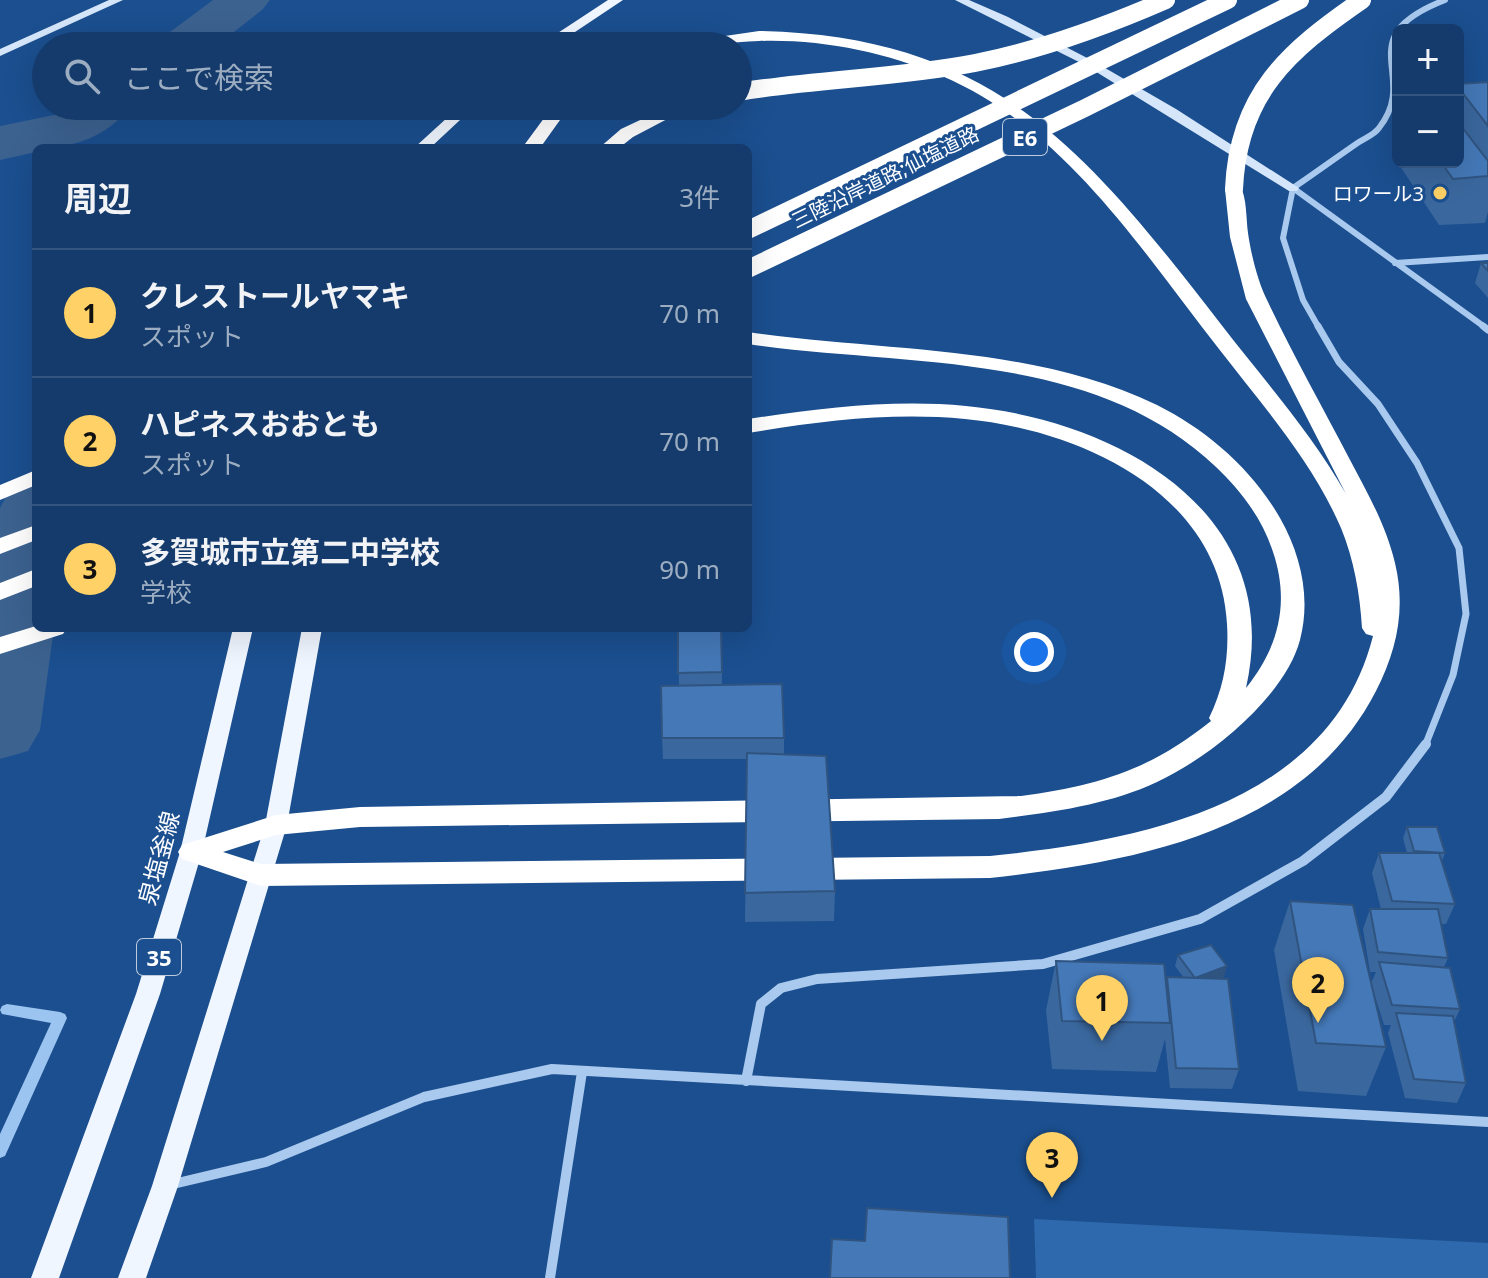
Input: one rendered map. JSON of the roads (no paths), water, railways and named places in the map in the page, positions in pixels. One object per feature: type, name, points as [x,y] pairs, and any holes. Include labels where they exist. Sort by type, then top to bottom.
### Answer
[{"type":"highway","points":[[752,90],[944,68],[994,59],[1091,31],[1166,0]]},
{"type":"highway","name":"三陸沿岸道路;仙塩道路","points":[[752,228],[1228,0]]},
{"type":"highway","name":"三陸沿岸道路;仙塩道路","points":[[752,267],[1085,108],[1300,0]]},
{"type":"highway","points":[[191,852],[261,875],[990,867],[1068,860],[1137,845],[1204,824],[1260,799],[1300,772],[1331,740],[1373,674],[1387,640],[1387,576],[1367,513],[1256,299],[1239,237],[1234,189],[1236,153],[1244,123],[1261,93],[1305,42],[1362,0]]},
{"type":"highway","points":[[752,38],[794,37],[861,45],[903,57],[984,91],[1018,113],[1098,186],[1148,244],[1286,421],[1334,493],[1351,526],[1365,563],[1372,599],[1374,635],[1354,708]]},
{"type":"highway","points":[[534,144],[552,120]]},
{"type":"highway","points":[[613,144],[627,133],[654,120]]},
{"type":"highway","points":[[191,852],[276,825],[360,817],[999,809],[1060,802],[1115,787],[1167,765],[1213,734],[1266,679],[1287,644],[1294,612],[1291,574],[1281,537],[1258,499],[1228,466],[1195,437],[1152,411],[1102,389],[1047,372],[986,361],[841,350],[752,339]]},
{"type":"highway","points":[[752,425],[891,409],[991,416],[1039,425],[1079,439],[1156,479],[1184,502],[1208,528],[1226,558],[1236,590],[1241,629],[1238,668],[1230,703],[1213,734]]},
{"type":"highway","points":[[0,493],[32,479]]},
{"type":"highway","points":[[0,546],[32,534]]},
{"type":"highway","points":[[0,592],[32,579]]},
{"type":"highway","points":[[0,646],[43,632]]},
{"type":"main road","points":[[567,32],[617,0]]},
{"type":"main road","points":[[425,144],[452,120]]},
{"type":"main road","name":"泉塩釜線","points":[[45,1278],[148,994],[191,852],[242,632]]},
{"type":"main road","points":[[132,1278],[165,1186],[276,825],[311,632]]},
{"type":"street","points":[[47,32],[118,0]]},
{"type":"street","points":[[960,0],[1090,61],[1148,94],[1293,188],[1488,330]]},
{"type":"street","points":[[746,1081],[761,1004],[781,988],[817,979],[1043,964],[1200,919],[1303,861],[1386,797],[1429,740],[1453,675],[1466,614],[1459,548],[1417,463],[1378,404],[1339,362],[1303,300],[1283,238],[1293,188],[1379,128],[1390,103],[1393,38],[1401,21],[1416,10],[1445,0]]},
{"type":"street","points":[[0,53],[32,39]]},
{"type":"street","points":[[1395,263],[1488,257]]},
{"type":"street","points":[[165,1186],[266,1162],[424,1097],[552,1069],[1488,1122]]},
{"type":"street","points":[[550,1278],[582,1072]]},
{"type":"waterway","points":[[203,32],[245,0]]},
{"type":"waterway","points":[[0,143],[77,126],[85,120]]},
{"type":"waterway","points":[[0,730],[32,528]]},
{"type":"waterway","points":[[0,1151],[60,1018],[7,1010]]},
{"type":"place","name":"ロワール3","points":[[1440,193]]},
{"type":"place","name":"ハピネスおおとも","points":[[1318,1023]]},
{"type":"place","name":"クレストールヤマキ","points":[[1102,1041]]},
{"type":"place","name":"多賀城市立第二中学校","points":[[1052,1198]]}]
